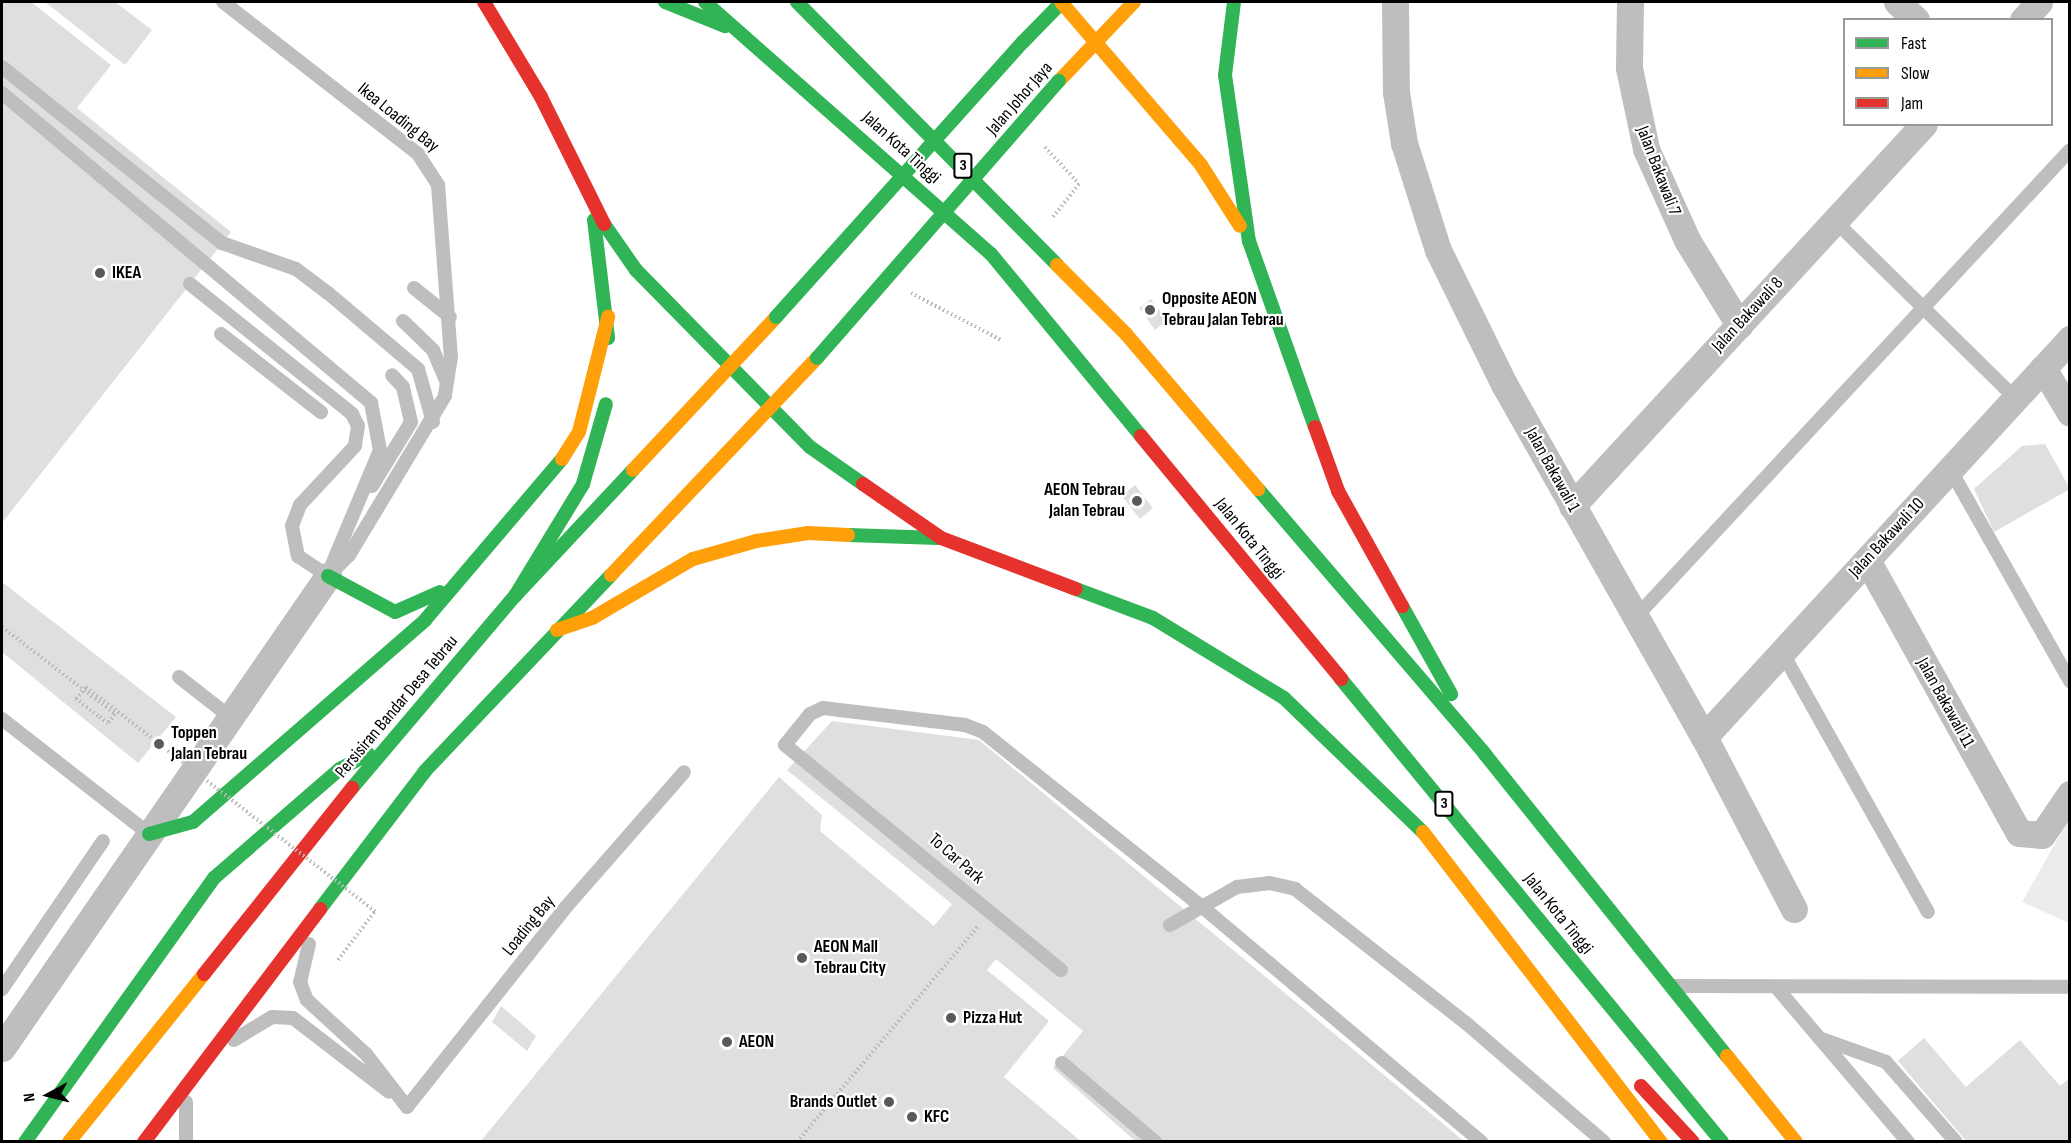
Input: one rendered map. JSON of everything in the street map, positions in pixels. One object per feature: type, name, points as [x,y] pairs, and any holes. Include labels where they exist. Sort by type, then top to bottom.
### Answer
[{"type":"main road","points":[[484,2],[510,39],[590,205],[658,298],[841,473],[941,538],[1153,618],[1284,698],[1425,834],[1661,1142]]},
{"type":"main road","points":[[665,2],[743,34]]},
{"type":"main road","name":"Jalan Kota Tinggi","points":[[705,2],[991,254],[1722,1142]]},
{"type":"main road","name":"Jalan Kota Tinggi","points":[[797,2],[1126,334],[1484,753],[1796,1142]]},
{"type":"main road","points":[[1062,2],[1098,40],[1201,165],[1249,241]]},
{"type":"main road","name":"Jalan Johor Jaya","points":[[776,317],[1023,42],[1062,2]]},
{"type":"main road","name":"Jalan Johor Jaya","points":[[770,406],[817,358],[1059,81],[1134,2]]},
{"type":"main road","points":[[1234,2],[1225,75],[1249,241],[1338,491],[1484,753]]},
{"type":"main road","points":[[515,596],[583,484],[609,385],[608,317],[590,205]]},
{"type":"main road","points":[[149,834],[193,822],[425,621],[464,579],[550,480],[579,432],[608,317]]},
{"type":"main road","name":"Persisiran Bandar Desa Tebrau","points":[[69,1142],[388,744],[515,596],[731,368],[776,317]]},
{"type":"main road","points":[[144,1142],[425,771],[770,406]]},
{"type":"main road","points":[[557,630],[594,616],[693,559],[756,541],[808,533],[941,538]]},
{"type":"main road","points":[[328,576],[395,612],[464,579]]},
{"type":"main road","points":[[25,1142],[214,878],[340,769],[388,744]]},
{"type":"main road","points":[[1576,1029],[1647,1092],[1693,1142]]},
{"type":"street","name":"Jalan Bakawali 1","points":[[1395,2],[1396,92],[1417,193],[1465,310],[1634,619],[1704,737],[1794,909]]},
{"type":"street","name":"Jalan Bakawali 7","points":[[1630,2],[1629,68],[1646,149],[1687,240],[1739,325]]},
{"type":"street","points":[[1897,2],[1915,18]]},
{"type":"street","points":[[2025,18],[2040,2]]},
{"type":"street","name":"Jalan Bakawali 8","points":[[1572,506],[1922,126]]},
{"type":"street","name":"Jalan Bakawali 10","points":[[1704,737],[2070,339]]},
{"type":"street","points":[[2043,368],[2070,413]]},
{"type":"street","name":"Jalan Bakawali 11","points":[[1866,560],[2011,824],[2031,837],[2052,826],[2070,794]]},
{"type":"street","points":[[2,1048],[328,576]]},
{"type":"lane","name":"Ikea Loading Bay","points":[[224,2],[346,98],[435,174],[450,317],[447,385],[433,422],[349,555],[328,576]]},
{"type":"lane","points":[[2,67],[222,243],[296,269],[328,293],[418,369],[433,422]]},
{"type":"lane","points":[[2,93],[371,403],[380,450],[342,534],[328,576],[298,556],[292,526],[300,505],[355,446],[358,426],[343,406],[190,284]]},
{"type":"lane","points":[[1634,619],[2070,150]]},
{"type":"lane","points":[[1835,221],[2015,398]]},
{"type":"lane","points":[[414,288],[450,317]]},
{"type":"lane","points":[[402,321],[433,350],[447,385]]},
{"type":"lane","points":[[221,334],[321,412]]},
{"type":"lane","points":[[342,534],[411,422],[403,387],[392,375]]},
{"type":"lane","points":[[1950,469],[2070,681]]},
{"type":"lane","points":[[1782,652],[1928,912]]},
{"type":"lane","points":[[180,677],[230,717]]},
{"type":"lane","name":"To Car Park","points":[[1061,970],[785,745],[810,714],[823,708],[965,725],[983,732],[1200,905]]},
{"type":"lane","points":[[2,719],[149,834]]},
{"type":"lane","name":"Loading Bay","points":[[407,1107],[566,907],[684,772]]},
{"type":"lane","points":[[2,988],[103,841]]},
{"type":"lane","points":[[1170,925],[1200,905],[1222,894],[1270,883],[1308,896],[1466,1023],[1584,1128],[1604,1142]]},
{"type":"lane","points":[[325,901],[301,964],[307,1000],[366,1054],[407,1107]]},
{"type":"lane","points":[[1200,905],[1480,1142]]},
{"type":"lane","points":[[1671,986],[2070,987]]},
{"type":"lane","points":[[1776,987],[1908,1142]]},
{"type":"lane","points":[[206,1059],[272,1017],[293,1018],[407,1107]]},
{"type":"lane","points":[[1817,1037],[1886,1062],[1956,1142]]},
{"type":"lane","points":[[1062,1064],[1155,1142]]},
{"type":"lane","points":[[186,1142],[183,1112],[196,1072]]},
{"type":"path","points":[[1045,147],[1079,184],[1053,217]]},
{"type":"path","points":[[905,290],[1001,340]]},
{"type":"path","points":[[2,627],[115,714],[108,723],[98,716],[76,699],[86,687],[375,910],[338,960]]},
{"type":"path","points":[[797,1141],[990,912]]},
{"type":"shaded area","points":[[2069,819],[2069,923],[2022,902]]},
{"type":"building","name":"IKEA","points":[[2,2],[31,2],[111,65],[77,108],[231,232],[2,523]]},
{"type":"building","points":[[45,2],[115,2],[152,30],[125,65]]},
{"type":"building","points":[[1151,299],[1167,320],[1155,330],[1139,308]]},
{"type":"building","points":[[2045,444],[2070,489],[1994,532],[1974,489],[2022,446]]},
{"type":"building","points":[[1135,485],[1153,508],[1140,519],[1122,496]]},
{"type":"building","points":[[2,582],[176,717],[138,763],[2,652]]},
{"type":"building","points":[[832,721],[979,740],[1465,1142],[1136,1142],[1053,1068],[1083,1031],[996,959],[987,970],[1049,1021],[1004,1077],[1082,1142],[480,1142],[779,777],[822,815],[820,831],[934,926],[952,904],[787,770]]},
{"type":"building","points":[[501,1006],[536,1036],[527,1051],[492,1022]]},
{"type":"building","points":[[1924,1038],[1966,1087],[2020,1040],[2060,1086],[2070,1078],[2070,1142],[1967,1142],[1898,1061]]},
{"type":"traffic: fast","points":[[665,2],[725,26]]},
{"type":"traffic: fast","points":[[705,2],[991,254],[1141,436]]},
{"type":"traffic: fast","points":[[797,2],[1057,265]]},
{"type":"traffic: fast","points":[[1023,42],[1062,2]]},
{"type":"traffic: fast","points":[[1234,2],[1225,75],[1249,241],[1315,427]]},
{"type":"traffic: fast","points":[[776,317],[1023,42]]},
{"type":"traffic: fast","points":[[817,358],[1059,81]]},
{"type":"traffic: fast","points":[[594,220],[608,338]]},
{"type":"traffic: fast","points":[[604,224],[636,270],[810,447],[863,484]]},
{"type":"traffic: fast","points":[[515,596],[583,484],[606,404]]},
{"type":"traffic: fast","points":[[149,834],[193,822],[425,620],[562,459]]},
{"type":"traffic: fast","points":[[352,788],[515,596],[633,470]]},
{"type":"traffic: fast","points":[[1258,489],[1484,753],[1727,1056]]},
{"type":"traffic: fast","points":[[848,535],[939,538]]},
{"type":"traffic: fast","points":[[320,909],[425,771],[611,575]]},
{"type":"traffic: fast","points":[[328,576],[395,612],[440,592]]},
{"type":"traffic: fast","points":[[1076,589],[1153,618],[1284,698],[1423,832]]},
{"type":"traffic: fast","points":[[1402,606],[1451,694]]},
{"type":"traffic: fast","points":[[1341,679],[1722,1142]]},
{"type":"traffic: fast","points":[[25,1142],[214,878],[340,769],[368,754]]},
{"type":"traffic: slow","points":[[1061,2],[1201,165],[1240,226]]},
{"type":"traffic: slow","points":[[1059,81],[1134,2]]},
{"type":"traffic: slow","points":[[1057,265],[1126,334],[1258,489]]},
{"type":"traffic: slow","points":[[562,459],[579,432],[608,317]]},
{"type":"traffic: slow","points":[[633,470],[776,317]]},
{"type":"traffic: slow","points":[[611,575],[817,358]]},
{"type":"traffic: slow","points":[[557,630],[594,617],[693,559],[756,541],[808,533],[848,535]]},
{"type":"traffic: slow","points":[[1423,832],[1661,1142]]},
{"type":"traffic: slow","points":[[69,1142],[204,974]]},
{"type":"traffic: slow","points":[[1727,1056],[1796,1142]]},
{"type":"traffic: jam","points":[[484,2],[541,97],[604,224]]},
{"type":"traffic: jam","points":[[1315,427],[1338,491],[1402,606]]},
{"type":"traffic: jam","points":[[1141,436],[1341,679]]},
{"type":"traffic: jam","points":[[863,484],[941,538],[1076,589]]},
{"type":"traffic: jam","points":[[204,974],[352,788]]},
{"type":"traffic: jam","points":[[144,1142],[320,909]]},
{"type":"traffic: jam","points":[[1641,1086],[1693,1142]]},
{"type":"place","name":"IKEA","points":[[100,273]]},
{"type":"place","name":"Opposite AEON Tebrau Jalan Tebrau","points":[[1150,310]]},
{"type":"place","name":"AEON Tebrau Jalan Tebrau","points":[[1137,501]]},
{"type":"place","name":"Toppen Jalan Tebrau","points":[[159,744]]},
{"type":"place","name":"AEON Mall Tebrau City","points":[[802,958]]},
{"type":"place","name":"Pizza Hut","points":[[951,1018]]},
{"type":"place","name":"AEON","points":[[727,1042]]},
{"type":"place","name":"Brands Outlet","points":[[889,1102]]},
{"type":"place","name":"KFC","points":[[912,1117]]}]
